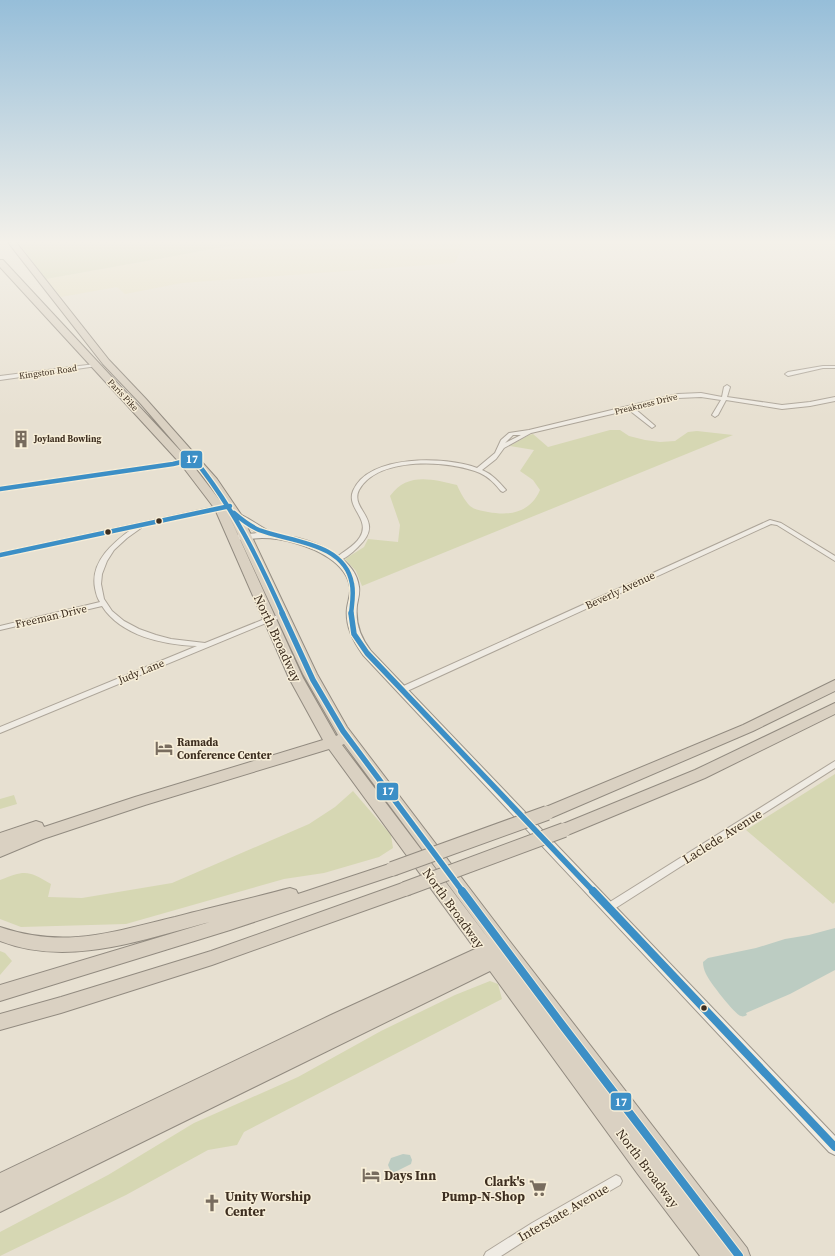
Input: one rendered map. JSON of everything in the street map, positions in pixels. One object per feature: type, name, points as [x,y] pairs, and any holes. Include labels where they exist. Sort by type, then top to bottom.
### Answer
[{"type":"highway","name":"Paris Pike","points":[[35,300],[95,365],[189,460]]},
{"type":"highway","name":"Paris Pike","points":[[57,300],[106,362],[144,401],[228,510],[244,538]]},
{"type":"highway","points":[[95,365],[106,362]]},
{"type":"highway","name":"North Broadway","points":[[228,510],[244,538],[283,616],[337,736]]},
{"type":"highway","name":"North Broadway","points":[[244,538],[269,619],[296,678],[337,736],[498,953],[739,1256]]},
{"type":"highway","points":[[0,993],[230,923],[392,869],[547,813],[748,728],[835,685]]},
{"type":"highway","points":[[0,1022],[61,1005],[212,958],[564,830],[700,774],[835,708]]},
{"type":"highway","points":[[0,839],[337,736]]},
{"type":"highway","points":[[0,851],[37,835],[337,736]]},
{"type":"highway","points":[[0,934],[24,942],[39,944],[70,945],[98,943],[312,889],[362,879]]},
{"type":"highway","points":[[0,1184],[338,1021],[498,953]]},
{"type":"highway","points":[[0,1201],[498,953]]},
{"type":"highway","name":"North Broadway","points":[[498,953],[644,1166],[714,1256]]},
{"type":"highway","points":[[0,1029],[61,1005]]},
{"type":"street","name":"Kingston Road","points":[[0,378],[95,365]]},
{"type":"street","points":[[788,374],[823,367],[835,367]]},
{"type":"street","points":[[715,415],[724,399],[727,387]]},
{"type":"street","name":"Preakness Drive","points":[[478,470],[496,457],[502,447],[529,432],[678,396],[701,396],[788,407],[835,399]]},
{"type":"street","points":[[630,408],[652,426]]},
{"type":"street","points":[[0,489],[189,460]]},
{"type":"street","points":[[338,559],[356,547],[363,537],[366,523],[356,506],[356,494],[360,485],[374,474],[398,464],[420,461],[446,463],[478,470],[490,477],[503,490]]},
{"type":"street","points":[[0,555],[111,531],[228,510],[266,533],[310,545],[338,559],[348,572],[354,584],[351,614],[352,624],[355,635],[367,653],[835,1147]]},
{"type":"street","name":"Beverly Avenue","points":[[402,690],[770,522],[779,524],[835,559]]},
{"type":"street","points":[[142,525],[123,539],[105,557],[99,572],[98,586],[102,604],[117,619],[155,638],[175,643],[206,644]]},
{"type":"street","points":[[111,531],[120,533],[123,539]]},
{"type":"street","points":[[244,538],[259,538],[266,533]]},
{"type":"street","points":[[244,538],[266,533]]},
{"type":"street","name":"Freeman Drive","points":[[0,628],[102,604]]},
{"type":"street","name":"Judy Lane","points":[[0,730],[206,644],[269,619],[283,616]]},
{"type":"street","name":"Laclede Avenue","points":[[608,908],[835,764]]},
{"type":"street","name":"Interstate Avenue","points":[[490,1256],[536,1227],[616,1181]]},
{"type":"green space","points":[[610,430],[620,430],[629,436],[660,442],[675,441],[688,432],[697,431],[733,435],[362,586],[356,571],[345,559],[364,547],[368,539],[398,542],[400,525],[390,496],[404,483],[420,479],[457,485],[466,502],[470,506],[481,511],[511,513],[531,504],[540,490],[533,480],[520,471],[534,450],[510,446],[533,434],[548,447]]},
{"type":"green space","points":[[835,774],[835,902],[833,904],[746,830]]},
{"type":"green space","points":[[353,791],[391,835],[393,848],[379,857],[324,873],[284,879],[126,924],[21,927],[0,919],[0,880],[15,874],[31,874],[51,884],[48,897],[82,898],[172,883],[309,824],[335,807]]},
{"type":"green space","points":[[14,795],[17,804],[0,809],[0,799]]},
{"type":"green space","points":[[0,951],[5,953],[12,961],[0,975]]},
{"type":"green space","points":[[490,981],[498,984],[502,999],[244,1132],[237,1145],[208,1150],[126,1195],[0,1256],[0,1232],[108,1175],[194,1123],[298,1077],[381,1031],[455,995]]},
{"type":"shaded area","points":[[835,928],[835,970],[790,994],[746,1013],[747,1015],[745,1016],[738,1014],[728,1004],[704,970],[703,962],[708,958],[756,948],[785,939],[809,935]]},
{"type":"shaded area","points":[[403,1154],[410,1155],[412,1160],[411,1164],[393,1173],[391,1172],[388,1165],[391,1158]]},
{"type":"transit line","name":"17","points":[[0,489],[173,464],[194,459],[212,482],[238,521],[265,573],[308,671],[343,731],[563,1026],[739,1256]]},
{"type":"transit line","name":"17","points":[[0,555],[230,506]]},
{"type":"transit line","name":"17","points":[[234,513],[245,523],[258,530],[315,546],[328,552],[339,560],[346,568],[352,584],[353,592],[351,617],[354,634],[367,653],[835,1147]]},
{"type":"place","name":"Joyland Bowling","points":[[21,439]]},
{"type":"place","name":"Ramada Conference Center","points":[[164,748]]},
{"type":"place","name":"Days Inn","points":[[371,1175]]},
{"type":"place","name":"Clark's Pump-N-Shop","points":[[538,1188]]},
{"type":"place","name":"Unity Worship Center","points":[[212,1203]]}]
